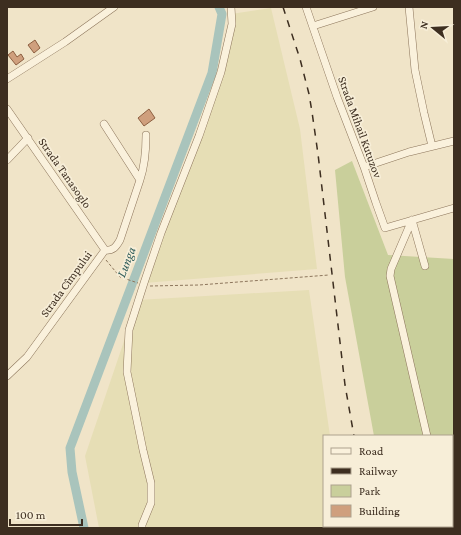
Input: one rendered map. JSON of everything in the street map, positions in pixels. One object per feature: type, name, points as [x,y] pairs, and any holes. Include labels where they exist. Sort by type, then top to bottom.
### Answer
[{"type":"street","points":[[7,79],[65,42],[114,7]]},
{"type":"street","points":[[142,528],[151,503],[150,483],[127,372],[129,330],[141,285],[199,136],[221,72],[232,24],[231,7]]},
{"type":"street","name":"Strada Mihail Kutuzov","points":[[306,7],[385,228],[454,208]]},
{"type":"street","points":[[313,26],[374,7]]},
{"type":"street","points":[[409,7],[415,70],[432,146]]},
{"type":"street","name":"Strada Tanasoglo","points":[[7,109],[28,138],[103,252]]},
{"type":"street","points":[[104,124],[140,180]]},
{"type":"street","name":"Strada Cîmpului","points":[[7,376],[27,357],[103,252],[115,248],[120,240],[145,163],[146,136]]},
{"type":"street","points":[[7,160],[28,138]]},
{"type":"street","points":[[364,167],[432,146],[454,141]]},
{"type":"street","points":[[412,220],[425,266]]},
{"type":"street","points":[[412,220],[391,269],[390,276],[426,435]]},
{"type":"path","points":[[103,252],[120,277],[141,285],[199,285],[329,275]]},
{"type":"shaded area","points":[[271,8],[300,129],[317,269],[144,283],[221,72],[231,14]]},
{"type":"shaded area","points":[[309,290],[330,435],[323,435],[323,527],[352,528],[99,528],[85,456],[138,300]]},
{"type":"green space","points":[[352,161],[388,255],[454,259],[454,447],[453,435],[374,435],[345,277],[335,170]]},
{"type":"building","points":[[35,40],[40,48],[34,53],[28,45]]},
{"type":"building","points":[[13,51],[17,57],[21,54],[24,59],[16,65],[8,55]]},
{"type":"building","points":[[149,109],[155,118],[144,126],[138,118]]},
{"type":"waterway","name":"Lunga","points":[[84,528],[72,472],[70,448],[212,73],[222,14],[219,7]]},
{"type":"railway","points":[[283,7],[300,59],[312,112],[345,385],[354,435]]}]
